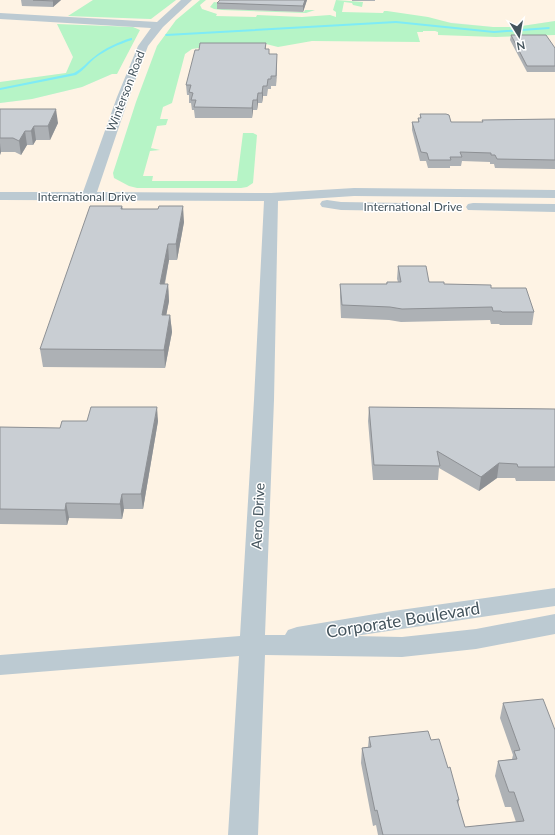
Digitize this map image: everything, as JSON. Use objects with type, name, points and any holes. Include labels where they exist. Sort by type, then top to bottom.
[{"type":"street","name":"Winterson Road","points":[[88,197],[139,57],[149,36],[187,0]]},
{"type":"street","points":[[0,16],[160,25]]},
{"type":"street","name":"International Drive","points":[[0,196],[271,198],[354,192],[555,194]]},
{"type":"street","name":"International Drive","points":[[271,198],[342,206],[555,208]]},
{"type":"street","name":"Aero Drive","points":[[243,835],[264,400],[271,198]]},
{"type":"street","name":"Corporate Boulevard","points":[[252,645],[393,620],[555,597]]},
{"type":"street","name":"Corporate Boulevard","points":[[0,665],[252,645],[402,647],[476,639],[555,624]]},
{"type":"shaded area","points":[[0,0],[93,0],[69,16],[150,19],[176,0],[555,0],[555,21],[515,27],[493,27],[439,21],[356,27],[555,33],[555,835],[0,835],[0,103],[32,99],[82,87],[112,74],[58,24],[73,57],[66,73],[0,82]]},
{"type":"green space","points":[[93,0],[176,0],[151,19],[68,16]]},
{"type":"green space","points":[[200,0],[206,0],[200,5],[202,9],[217,14],[216,16],[256,17],[257,15],[302,17],[330,15],[336,17],[336,12],[333,10],[336,0],[363,2],[362,7],[344,2],[342,12],[383,13],[384,11],[387,11],[428,17],[451,23],[493,27],[515,27],[555,21],[555,35],[496,37],[438,35],[438,32],[435,31],[423,31],[417,32],[420,42],[312,41],[278,47],[266,44],[213,44],[212,46],[192,49],[185,54],[172,103],[163,107],[160,119],[168,119],[166,125],[157,126],[151,148],[160,150],[150,151],[143,176],[153,176],[152,181],[237,181],[243,133],[253,133],[257,135],[253,183],[247,187],[241,188],[137,188],[129,186],[114,178],[113,173],[136,102],[157,46],[176,20]]},
{"type":"green space","points":[[214,2],[221,3],[224,9],[304,12],[305,10],[315,10],[306,13],[222,10],[210,7]]},
{"type":"green space","points":[[57,24],[133,27],[140,30],[117,74],[112,74],[82,87],[32,99],[0,103],[0,82],[66,73],[73,57]]},
{"type":"building","points":[[220,0],[305,0],[303,6],[217,3]]},
{"type":"building","points":[[511,35],[546,35],[555,48],[555,66],[527,66]]},
{"type":"building","points":[[200,43],[266,43],[265,49],[269,49],[269,54],[277,54],[276,76],[271,76],[271,79],[268,79],[267,86],[263,86],[262,93],[258,93],[257,100],[253,100],[252,108],[194,107],[196,100],[191,100],[193,93],[189,92],[191,85],[186,85],[195,50],[199,50]]},
{"type":"building","points":[[0,109],[56,109],[48,126],[34,126],[31,131],[25,131],[19,141],[13,138],[0,138]]},
{"type":"building","points":[[420,114],[446,114],[449,115],[451,122],[555,119],[555,160],[497,159],[495,155],[491,155],[491,153],[460,152],[462,157],[450,157],[451,160],[429,160],[427,153],[421,152],[412,122],[419,122],[418,118],[421,118]]},
{"type":"building","points":[[90,206],[122,206],[121,209],[158,209],[159,206],[183,206],[176,244],[168,244],[160,284],[168,284],[162,315],[170,315],[164,350],[40,349]]},
{"type":"building","points":[[398,266],[426,266],[429,282],[444,282],[444,284],[491,285],[491,288],[526,288],[534,312],[493,311],[492,307],[402,309],[342,305],[340,284],[387,284],[387,282],[401,282]]},
{"type":"building","points":[[91,407],[157,407],[141,494],[122,494],[120,504],[66,503],[65,510],[0,509],[0,427],[60,428],[62,421],[87,421]]},
{"type":"building","points":[[369,407],[555,409],[555,467],[518,467],[517,464],[499,463],[481,477],[437,451],[440,466],[374,465]]},
{"type":"building","points":[[543,699],[555,730],[555,835],[383,835],[377,810],[375,811],[362,748],[371,747],[369,737],[428,731],[431,740],[439,739],[448,768],[450,767],[459,800],[457,800],[465,827],[524,821],[514,792],[509,792],[498,761],[517,759],[514,751],[520,750],[503,703]]},
{"type":"waterway","points":[[166,35],[396,22],[494,32],[549,28]]},
{"type":"waterway","points":[[0,89],[75,74],[104,51],[131,39]]}]
